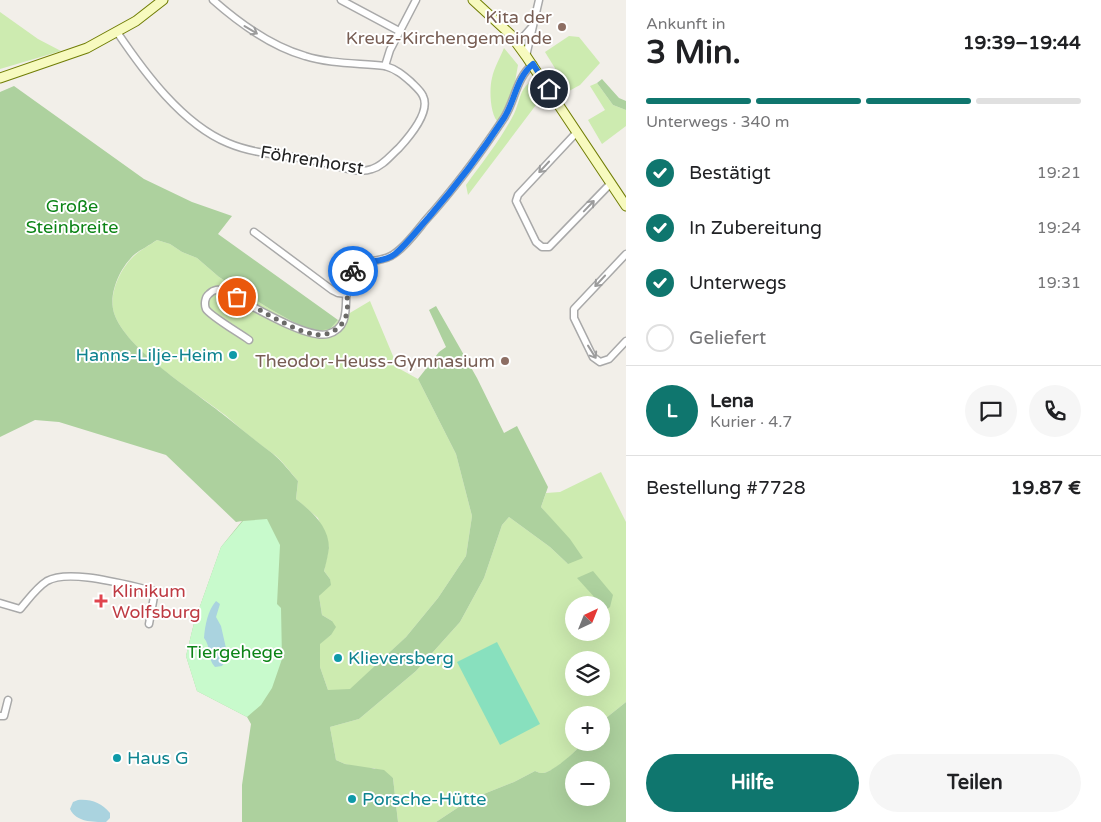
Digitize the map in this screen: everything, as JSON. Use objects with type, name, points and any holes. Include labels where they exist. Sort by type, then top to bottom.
[{"type":"street","points":[[0,78],[88,48],[136,21],[164,0]]},
{"type":"street","name":"Föhrenhorst","points":[[118,32],[137,61],[166,94],[199,126],[228,143],[260,152],[318,161],[358,170],[372,169],[391,156],[415,129],[424,110],[425,102],[419,91],[398,72],[385,66],[339,62],[293,53],[245,26],[213,0]]},
{"type":"street","points":[[341,0],[399,31]]},
{"type":"street","points":[[385,66],[390,50],[416,0]]},
{"type":"street","points":[[473,0],[490,14],[533,64],[626,206]]},
{"type":"street","points":[[526,56],[539,0]]},
{"type":"street","points":[[516,42],[532,26]]},
{"type":"street","points":[[249,340],[208,311],[205,303],[209,293],[214,290],[224,291],[304,332],[319,335],[333,332],[344,321],[347,312],[348,281],[355,269],[367,262],[393,256],[407,243],[456,186],[504,118],[511,107],[521,78],[533,64]]},
{"type":"street","points":[[577,132],[518,195],[516,201],[536,242],[542,247],[549,247],[611,183]]},
{"type":"street","points":[[254,232],[332,290],[347,294]]},
{"type":"street","points":[[626,254],[574,309],[574,318],[593,357],[600,362],[609,359],[626,341]]},
{"type":"street","points":[[0,603],[20,609],[36,590],[49,580],[62,576],[77,576],[155,591],[149,624]]},
{"type":"street","points":[[0,716],[4,716],[8,700]]},
{"type":"green space","points":[[0,12],[38,39],[61,51],[0,69]]},
{"type":"green space","points":[[569,36],[579,37],[600,63],[580,85],[569,91],[545,52]]},
{"type":"green space","points":[[504,48],[518,65],[515,82],[499,123],[492,109],[491,89],[494,70]]},
{"type":"green space","points":[[602,79],[619,98],[626,101],[626,110],[613,105],[597,83]]},
{"type":"green space","points":[[529,83],[533,84],[542,97],[468,195],[466,185],[503,132],[514,114],[524,89]]},
{"type":"green space","points":[[597,83],[613,105],[626,110],[626,126],[602,144],[588,120],[605,110],[590,86]]},
{"type":"green space","name":"Große Steinbreite","points":[[14,86],[144,179],[192,202],[232,216],[218,234],[338,320],[330,329],[316,331],[304,328],[219,277],[197,258],[182,252],[170,244],[157,240],[137,252],[130,259],[120,273],[114,289],[114,313],[121,327],[132,341],[163,369],[283,463],[298,481],[296,499],[323,526],[329,548],[324,571],[330,579],[331,585],[319,596],[322,615],[332,621],[336,627],[331,635],[320,644],[320,667],[328,690],[350,689],[406,637],[438,598],[466,556],[472,516],[456,454],[418,379],[439,352],[446,347],[429,310],[436,306],[477,378],[504,433],[517,426],[548,487],[541,507],[570,539],[583,558],[568,564],[550,547],[509,517],[502,525],[484,578],[460,622],[416,671],[359,719],[330,727],[336,760],[345,764],[384,770],[393,778],[398,822],[242,822],[242,785],[251,724],[247,717],[197,691],[186,656],[194,623],[221,547],[242,521],[236,522],[166,455],[59,422],[35,420],[0,437],[0,92]]},
{"type":"green space","points":[[157,240],[170,244],[182,252],[197,258],[219,277],[304,328],[330,329],[338,320],[370,301],[398,368],[418,379],[456,454],[472,516],[466,556],[438,598],[406,637],[350,690],[328,690],[320,667],[320,643],[331,635],[332,621],[322,615],[319,596],[330,579],[324,571],[329,547],[318,518],[296,499],[298,481],[276,456],[146,355],[121,327],[114,313],[114,289],[125,266],[142,249]]},
{"type":"green space","points":[[601,472],[626,522],[626,702],[610,715],[610,706],[565,706],[565,751],[575,751],[561,764],[546,773],[535,771],[514,782],[471,799],[436,822],[398,822],[393,778],[374,768],[361,768],[336,760],[330,727],[359,719],[416,671],[460,622],[484,578],[502,525],[509,517],[550,547],[568,564],[552,520],[541,507],[546,493],[560,492]]},
{"type":"green space","name":"Tiergehege","points":[[267,519],[280,545],[277,604],[281,608],[282,659],[272,688],[261,705],[247,717],[197,691],[186,656],[194,623],[221,547],[243,521]]},
{"type":"green space","points":[[593,571],[613,595],[610,607],[610,596],[593,596],[577,578]]},
{"type":"green space","points":[[497,642],[540,724],[500,745],[457,662]]},
{"type":"green space","points":[[626,702],[626,822],[436,822],[471,799],[514,782],[535,771],[546,773],[575,751],[610,751],[610,715]]},
{"type":"water","points":[[216,601],[220,604],[216,617],[221,626],[228,657],[222,666],[215,667],[204,638],[207,618]]},
{"type":"water","points":[[88,800],[100,804],[110,813],[110,818],[106,822],[95,822],[76,817],[70,809],[73,802]]},
{"type":"way so far","points":[[237,297],[304,332],[319,335],[327,334],[340,327],[344,321],[347,312],[347,286],[353,271]]},
{"type":"place","name":"Kita der Kreuz-Kirchengemeinde","points":[[562,27]]},
{"type":"place","name":"Hanns-Lilje-Heim","points":[[233,355]]},
{"type":"place","name":"Theodor-Heuss-Gymnasium","points":[[505,361]]},
{"type":"place","name":"Klinikum Wolfsburg","points":[[101,601]]},
{"type":"place","name":"Klieversberg","points":[[338,658]]},
{"type":"place","name":"Haus G","points":[[117,758]]},
{"type":"place","name":"Porsche-Hütte","points":[[352,799]]},
{"type":"route","points":[[353,271],[361,264],[393,256],[407,243],[456,186],[497,129],[511,107],[521,78],[533,64],[549,89]]}]
